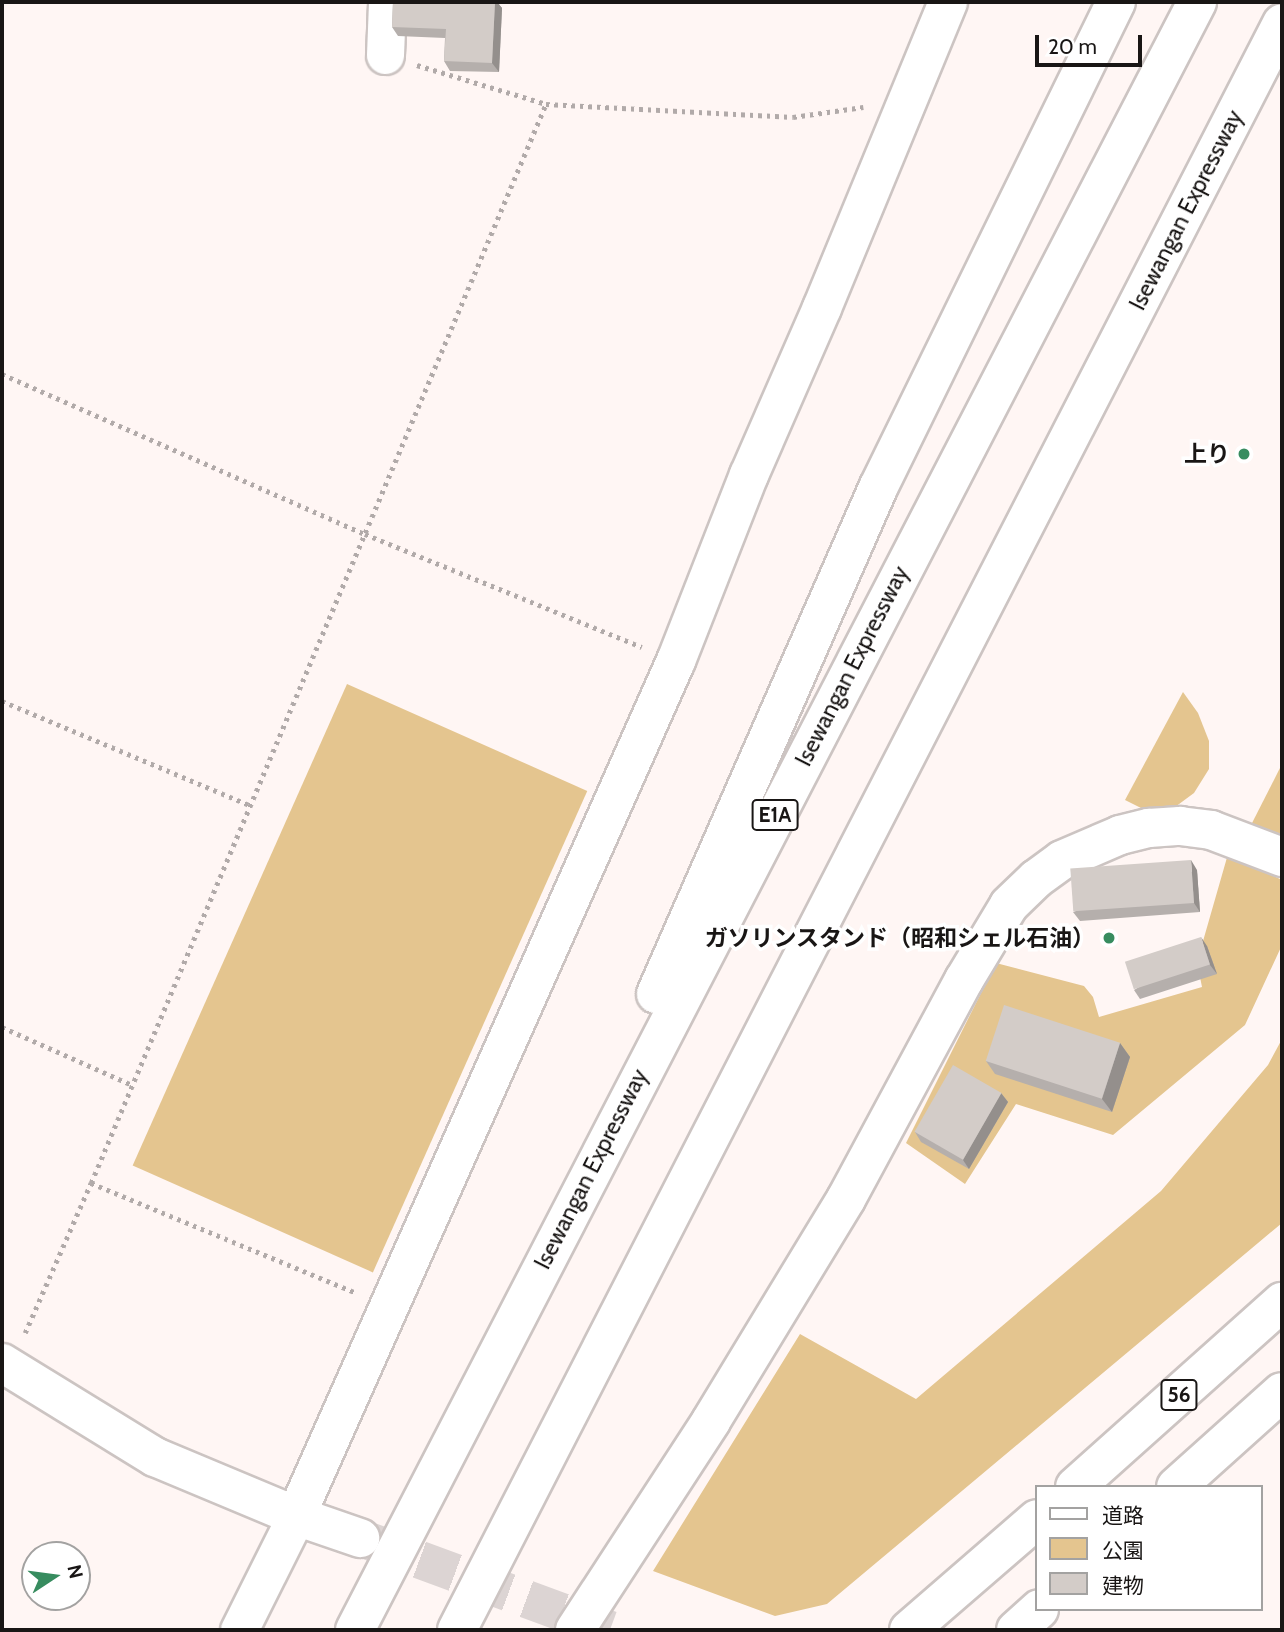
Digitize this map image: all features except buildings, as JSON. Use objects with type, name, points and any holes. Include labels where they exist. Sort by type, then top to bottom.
[{"type":"main road","points":[[296,1516],[676,661],[749,475],[822,308],[948,2]]},
{"type":"main road","points":[[508,1329],[878,488],[1116,2]]},
{"type":"main road","name":"Isewangan Expressway","points":[[355,1630],[508,1329],[1198,2]]},
{"type":"main road","name":"Isewangan Expressway","points":[[457,1630],[1282,23]]},
{"type":"main road","points":[[575,1630],[711,1421],[846,1199],[964,980],[1009,905],[1036,878],[1062,860],[1120,835],[1149,828],[1180,826],[1210,830],[1282,857]]},
{"type":"main road","name":"56","points":[[1077,1485],[1282,1302]]},
{"type":"main road","points":[[5,1366],[155,1457],[296,1516],[360,1538]]},
{"type":"main road","points":[[1179,1485],[1282,1392]]},
{"type":"main road","points":[[909,1630],[1036,1521]]},
{"type":"main road","points":[[1016,1630],[1038,1611]]},
{"type":"street","points":[[385,55],[387,2]]},
{"type":"street","points":[[239,1630],[296,1516]]},
{"type":"path","points":[[385,55],[546,104],[793,117],[906,101]]},
{"type":"path","points":[[5,1366],[92,1183],[546,104]]},
{"type":"path","points":[[2,374],[365,534],[676,661]]},
{"type":"path","points":[[2,701],[250,805]]},
{"type":"path","points":[[2,1027],[132,1085]]},
{"type":"path","points":[[92,1183],[389,1307]]},
{"type":"green space","points":[[347,684],[587,791],[373,1272],[133,1165]]},
{"type":"green space","points":[[1183,692],[1198,713],[1209,741],[1209,769],[1194,793],[1171,810],[1151,813],[1125,800]]},
{"type":"green space","points":[[1282,764],[1282,834],[1272,835],[1250,827]]},
{"type":"green space","points":[[1228,854],[1282,880],[1282,945],[1245,1025],[1113,1135],[1016,1104],[965,1184],[906,1143],[996,963],[1084,986],[1093,997],[1099,1017],[1202,987],[1197,962]]},
{"type":"green space","points":[[1282,1039],[1282,1223],[827,1604],[775,1616],[653,1571],[800,1334],[916,1399],[1161,1191],[1268,1065]]},
{"type":"tunnel","points":[[366,1540],[610,1630]]},
{"type":"place","name":"上り","points":[[1244,454]]},
{"type":"place","name":"ガソリンスタンド（昭和シェル石油）","points":[[1109,938]]}]
